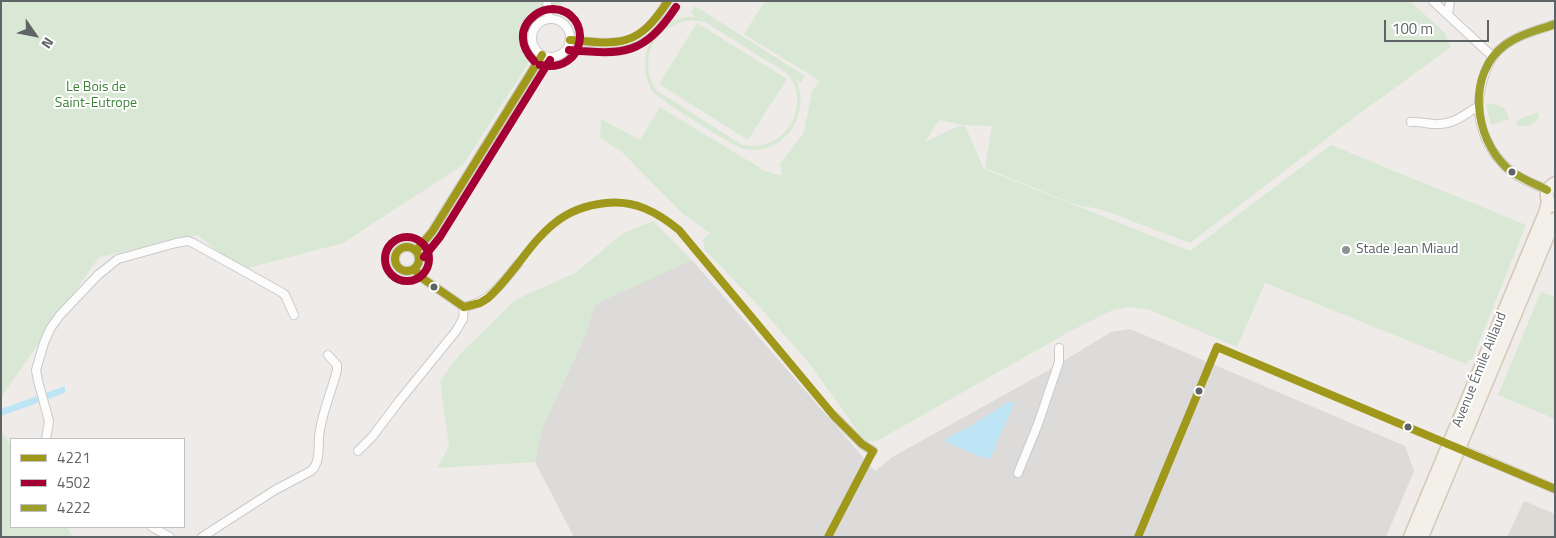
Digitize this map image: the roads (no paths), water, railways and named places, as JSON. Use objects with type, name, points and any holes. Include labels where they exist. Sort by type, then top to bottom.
[{"type":"main road","name":"Avenue Émile Aillaud","points":[[1410,537],[1538,231],[1551,195]]},
{"type":"main road","name":"Avenue Émile Aillaud","points":[[1422,537],[1555,218]]},
{"type":"street","points":[[547,1],[549,19]]},
{"type":"street","points":[[570,40],[604,44],[627,42],[649,28],[668,1]]},
{"type":"street","points":[[1433,1],[1493,58]]},
{"type":"street","points":[[1448,15],[1450,1]]},
{"type":"street","points":[[549,19],[562,23],[569,30],[570,40],[565,52],[549,57],[542,55],[534,44],[534,31],[542,21],[549,19]]},
{"type":"street","points":[[1551,195],[1517,176],[1500,161],[1489,147],[1480,120],[1479,106],[1483,80],[1498,51],[1509,42],[1555,24]]},
{"type":"street","points":[[416,250],[432,232],[542,55]]},
{"type":"street","points":[[1411,122],[1421,121],[1439,124],[1452,122],[1479,106]]},
{"type":"street","points":[[46,438],[49,421],[48,412],[36,370],[44,343],[50,329],[70,303],[98,275],[118,259],[188,241],[281,292],[285,295],[294,316]]},
{"type":"street","points":[[404,247],[416,250],[419,262],[414,269],[408,271],[400,269],[395,261],[395,256],[400,249],[404,247]]},
{"type":"street","points":[[414,269],[422,278],[464,307],[473,306],[488,298],[518,264]]},
{"type":"street","points":[[358,451],[372,437],[456,331],[463,319],[464,307]]},
{"type":"street","points":[[1018,473],[1038,424],[1058,362],[1060,348]]},
{"type":"street","points":[[202,537],[275,490],[315,467],[318,461],[320,430],[337,370],[337,365],[328,355]]},
{"type":"street","points":[[834,416],[862,444],[874,452]]},
{"type":"street","points":[[1459,448],[1555,489]]},
{"type":"street","points":[[154,528],[170,537]]},
{"type":"water","points":[[65,386],[65,393],[1,416],[1,409]]},
{"type":"water","points":[[1013,402],[1014,404],[991,457],[987,459],[946,442],[948,437],[969,427],[1007,403]]},
{"type":"place","name":"Stade Jean Miaud","points":[[1346,250]]},
{"type":"park label","name":"Le Bois de Saint-Eutrope","points":[[96,96]]}]
